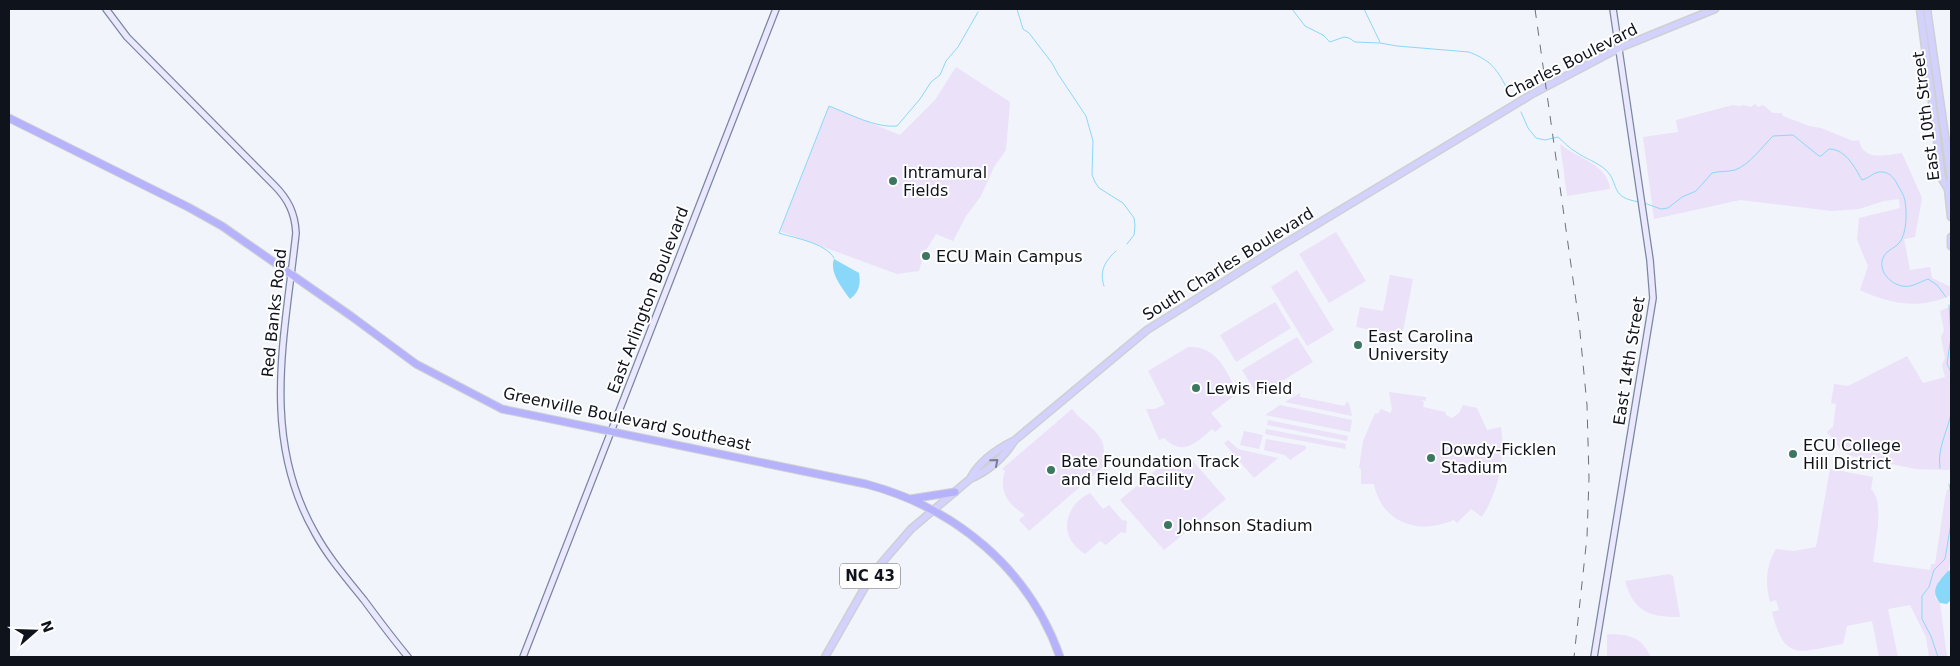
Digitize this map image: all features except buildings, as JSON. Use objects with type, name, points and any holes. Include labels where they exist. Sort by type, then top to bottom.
[{"type":"highway","name":"Greenville Boulevard Southeast","points":[[9,118],[198,212],[236,235],[416,364],[502,409],[858,482],[881,488],[934,510],[970,534],[998,559],[1016,579],[1039,612],[1060,657]]},
{"type":"highway","points":[[910,499],[955,492]]},
{"type":"main road","name":"Charles Boulevard","points":[[1471,131],[1534,93],[1619,48],[1714,9]]},
{"type":"main road","name":"East 10th Street","points":[[1920,9],[1942,179],[1948,189]]},
{"type":"main road","name":"East 10th Street","points":[[1927,9],[1951,178],[1948,189],[1951,216]]},
{"type":"main road","points":[[1930,87],[1937,109],[1941,111]]},
{"type":"main road","name":"South Charles Boulevard","points":[[825,657],[873,573],[903,537],[970,480],[981,475],[1007,452],[1015,440],[1133,341],[1155,325],[1471,131]]},
{"type":"main road","points":[[1951,236],[1951,246]]},
{"type":"street","name":"Red Banks Road","points":[[106,9],[127,37],[274,184],[287,200],[295,221],[296,233],[280,392],[282,435],[292,480],[315,533],[335,563],[408,657]]},
{"type":"street","name":"East Arlington Boulevard","points":[[523,657],[776,9]]},
{"type":"street","name":"East 14th Street","points":[[1594,657],[1653,309],[1653,285],[1613,9]]},
{"type":"shaded area","name":"Intramural Fields","points":[[956,67],[1010,102],[1006,150],[994,167],[981,196],[966,216],[953,241],[936,234],[924,253],[919,271],[897,274],[780,231],[829,106],[900,135],[935,100]]},
{"type":"shaded area","points":[[1755,104],[1758,107],[1763,105],[1773,113],[1782,113],[1783,116],[1809,126],[1821,128],[1853,141],[1859,140],[1865,152],[1876,156],[1902,153],[1922,198],[1915,237],[1904,239],[1910,270],[1930,267],[1932,278],[1951,287],[1951,295],[1928,303],[1916,304],[1894,302],[1860,290],[1868,266],[1857,240],[1859,218],[1900,208],[1899,199],[1884,201],[1859,209],[1832,211],[1740,200],[1654,219],[1643,137],[1678,132],[1676,120],[1733,105],[1751,107]]},
{"type":"shaded area","points":[[1560,144],[1598,167],[1608,180],[1610,189],[1567,196]]},
{"type":"shaded area","points":[[1336,232],[1366,281],[1329,303],[1299,254]]},
{"type":"shaded area","points":[[1297,270],[1334,330],[1307,346],[1271,287]]},
{"type":"shaded area","points":[[1390,275],[1413,279],[1402,336],[1356,327],[1360,307],[1383,311]]},
{"type":"shaded area","points":[[1275,302],[1291,328],[1236,362],[1220,335]]},
{"type":"shaded area","points":[[1951,306],[1951,470],[1916,469],[1851,456],[1840,449],[1827,432],[1833,427],[1836,404],[1831,403],[1834,384],[1848,386],[1907,356],[1923,383],[1945,377],[1942,365],[1945,358],[1941,337],[1944,330],[1940,311]]},
{"type":"shaded area","points":[[1297,337],[1313,362],[1258,396],[1242,370]]},
{"type":"shaded area","name":"Lewis Field","points":[[1188,347],[1198,347],[1213,355],[1225,368],[1238,393],[1211,413],[1222,426],[1215,432],[1212,429],[1189,446],[1177,447],[1164,438],[1159,440],[1146,409],[1155,409],[1165,404],[1148,371]]},
{"type":"shaded area","name":"Dowdy-Ficklen Stadium","points":[[1389,392],[1426,397],[1426,401],[1420,400],[1424,402],[1423,407],[1445,412],[1446,415],[1452,418],[1459,413],[1463,405],[1477,408],[1487,430],[1501,427],[1502,450],[1499,474],[1492,497],[1482,517],[1471,509],[1457,523],[1454,520],[1428,526],[1415,526],[1404,523],[1385,509],[1378,498],[1374,484],[1361,484],[1361,469],[1359,468],[1363,441],[1375,413],[1378,414],[1381,409],[1390,413],[1392,410]]},
{"type":"shaded area","points":[[1300,393],[1300,397],[1345,406],[1346,402],[1349,403],[1352,416],[1285,402]]},
{"type":"shaded area","points":[[1280,405],[1352,420],[1350,432],[1265,415]]},
{"type":"shaded area","name":"Bate Foundation Track and Field Facility","points":[[1072,409],[1100,438],[1103,445],[1102,463],[1104,466],[1029,531],[1019,520],[1025,515],[1014,507],[1006,497],[1003,485],[1005,471],[1002,469]]},
{"type":"shaded area","points":[[1268,420],[1348,436],[1347,441],[1267,425]]},
{"type":"shaded area","points":[[1266,429],[1346,444],[1345,449],[1265,434]]},
{"type":"shaded area","points":[[1244,431],[1263,435],[1259,449],[1240,445]]},
{"type":"shaded area","points":[[1266,439],[1306,446],[1306,449],[1290,460],[1285,455],[1264,450]]},
{"type":"shaded area","points":[[1228,440],[1238,449],[1278,458],[1254,478],[1224,443]]},
{"type":"shaded area","name":"Johnson Stadium","points":[[1169,459],[1192,460],[1226,499],[1164,550],[1120,500]]},
{"type":"shaded area","points":[[1830,469],[1873,477],[1871,489],[1878,503],[1878,513],[1873,562],[1930,570],[1931,564],[1935,564],[1947,490],[1951,488],[1951,560],[1948,571],[1939,581],[1935,598],[1940,603],[1947,657],[1929,657],[1926,637],[1910,605],[1888,609],[1898,657],[1879,657],[1872,621],[1847,626],[1843,644],[1805,651],[1789,647],[1783,640],[1777,629],[1772,612],[1779,610],[1776,600],[1770,602],[1768,595],[1768,568],[1776,549],[1794,551],[1816,547]]},
{"type":"shaded area","points":[[1090,493],[1103,509],[1109,505],[1122,520],[1127,521],[1126,533],[1121,532],[1106,545],[1100,541],[1085,554],[1071,540],[1067,522],[1074,506]]},
{"type":"shaded area","points":[[1669,574],[1673,576],[1680,617],[1660,616],[1644,611],[1633,600],[1625,581]]},
{"type":"shaded area","points":[[1607,634],[1628,636],[1638,640],[1643,644],[1651,657],[1607,657]]},
{"type":"water","points":[[834,259],[859,273],[859,288],[850,299],[840,285],[833,269]]},
{"type":"water","points":[[1951,570],[1951,600],[1947,604],[1940,603],[1935,594],[1936,586],[1941,578]]},
{"type":"waterway","points":[[1017,9],[1023,29],[1029,33],[1052,63],[1086,116],[1093,141],[1092,175],[1095,182],[1099,188],[1123,203],[1134,218],[1134,235],[1127,244]]},
{"type":"waterway","points":[[1292,9],[1305,26],[1323,35],[1330,42],[1344,37],[1355,42],[1469,52],[1485,60],[1495,69],[1511,96]]},
{"type":"waterway","points":[[1364,9],[1380,42]]},
{"type":"waterway","points":[[834,258],[824,248],[779,233],[829,106],[871,123],[897,126],[920,99],[931,82],[940,75],[946,61],[958,47],[978,12]]},
{"type":"waterway","points":[[1521,112],[1528,128],[1536,138],[1545,140],[1558,137],[1573,150],[1606,170],[1619,194],[1630,200],[1640,202]]},
{"type":"waterway","points":[[1644,203],[1661,209],[1668,208],[1682,197],[1696,191],[1712,173],[1740,168],[1756,155],[1773,136],[1793,135],[1819,156],[1829,149],[1840,152],[1849,160],[1862,180],[1879,172],[1885,172],[1896,181],[1904,199],[1906,223],[1902,239],[1884,255],[1882,264],[1885,274],[1893,282],[1904,286],[1928,279],[1937,285],[1946,297]]},
{"type":"waterway","points":[[1104,286],[1102,276],[1104,267],[1116,251]]},
{"type":"waterway","points":[[1949,305],[1951,333]]},
{"type":"waterway","points":[[1951,337],[1947,364],[1951,372]]},
{"type":"waterway","points":[[1940,468],[1941,447],[1951,414]]},
{"type":"waterway","points":[[1949,484],[1951,495]]},
{"type":"waterway","points":[[1938,657],[1931,636],[1922,619],[1922,596],[1929,587],[1934,570],[1945,559],[1951,523]]},
{"type":"railway","points":[[1535,9],[1579,322],[1587,405],[1589,478],[1587,537],[1574,657]]},
{"type":"place","name":"Intramural Fields","points":[[893,181]]},
{"type":"place","name":"ECU Main Campus","points":[[926,256]]},
{"type":"place","name":"East Carolina University","points":[[1358,345]]},
{"type":"place","name":"Lewis Field","points":[[1196,388]]},
{"type":"place","name":"ECU College Hill District","points":[[1793,454]]},
{"type":"place","name":"Dowdy-Ficklen Stadium","points":[[1431,458]]},
{"type":"place","name":"Bate Foundation Track and Field Facility","points":[[1051,470]]},
{"type":"place","name":"Johnson Stadium","points":[[1168,525]]}]
